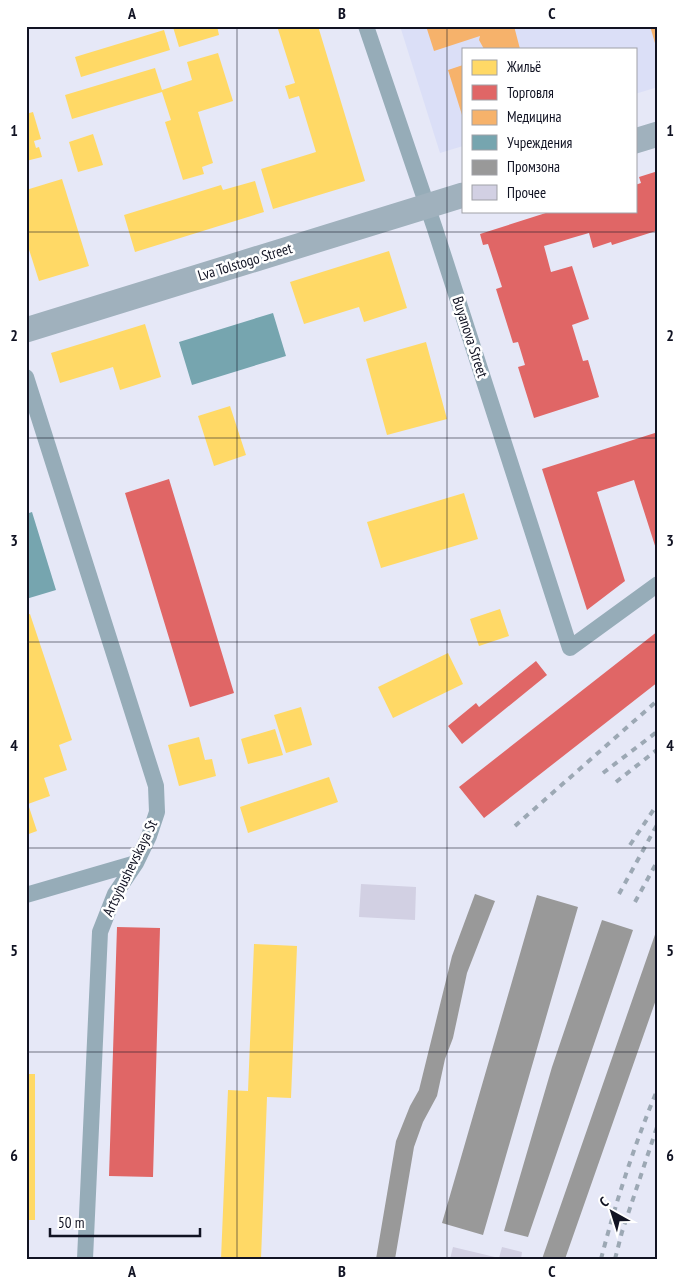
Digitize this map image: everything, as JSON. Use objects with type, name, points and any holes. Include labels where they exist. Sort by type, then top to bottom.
[{"type":"main road","points":[[636,141],[658,134]]},
{"type":"main road","name":"Lva Tolstogo Street","points":[[26,330],[462,195]]},
{"type":"street","name":"Buyanova Street","points":[[366,26],[427,206],[570,648],[658,584]]},
{"type":"street","name":"Artsybushevskaya St","points":[[26,377],[156,786],[157,812],[149,836],[136,862],[114,894],[100,932],[85,1259]]},
{"type":"street","points":[[26,895],[136,862]]},
{"type":"shaded area","points":[[400,26],[658,26],[658,87],[636,94],[636,48],[462,48],[462,146],[440,153]]},
{"type":"building: Жильё","points":[[217,26],[219,35],[179,47],[173,27]]},
{"type":"building: Жильё","points":[[277,26],[318,26],[365,181],[273,209],[261,169],[316,152],[299,96],[289,99],[285,86],[295,83]]},
{"type":"building: Жильё","points":[[164,30],[170,50],[81,77],[75,57]]},
{"type":"building: Жильё","points":[[218,53],[233,101],[198,112],[213,163],[202,167],[204,174],[183,180],[165,122],[171,120],[162,92],[72,119],[65,95],[155,68],[162,90],[192,80],[187,62]]},
{"type":"building: Жильё","points":[[33,112],[41,139],[34,141],[36,148],[39,147],[42,157],[26,161],[26,114]]},
{"type":"building: Жильё","points":[[93,134],[103,165],[78,172],[69,142]]},
{"type":"building: Жильё","points":[[62,179],[89,266],[39,281],[26,240],[26,190]]},
{"type":"building: Жильё","points":[[255,181],[264,212],[135,252],[124,215],[221,185],[223,190]]},
{"type":"building: Жильё","points":[[389,251],[407,308],[364,322],[359,307],[304,324],[290,282]]},
{"type":"building: Жильё","points":[[145,324],[161,377],[120,390],[113,367],[60,383],[51,353]]},
{"type":"building: Жильё","points":[[426,342],[447,419],[387,435],[366,359]]},
{"type":"building: Жильё","points":[[230,406],[246,455],[214,466],[198,416]]},
{"type":"building: Жильё","points":[[464,493],[478,539],[381,568],[367,522]]},
{"type":"building: Жильё","points":[[500,609],[509,636],[479,646],[470,619]]},
{"type":"building: Жильё","points":[[30,614],[72,740],[59,745],[67,770],[44,778],[50,796],[28,804],[37,831],[26,835],[26,615]]},
{"type":"building: Жильё","points":[[448,653],[463,684],[393,718],[378,687]]},
{"type":"building: Жильё","points":[[301,707],[312,745],[286,753],[274,715]]},
{"type":"building: Жильё","points":[[275,729],[283,755],[248,764],[241,739]]},
{"type":"building: Жильё","points":[[199,737],[205,760],[212,759],[216,776],[179,786],[168,745]]},
{"type":"building: Жильё","points":[[329,777],[338,802],[248,833],[240,807]]},
{"type":"building: Жильё","points":[[254,944],[297,946],[291,1098],[267,1097],[261,1259],[221,1259],[228,1090],[248,1091]]},
{"type":"building: Жильё","points":[[26,1074],[35,1074],[35,1220],[26,1220]]},
{"type":"building: Торговля","points":[[658,171],[658,235],[656,231],[612,245],[611,242],[593,248],[589,233],[544,246],[551,272],[572,266],[589,319],[572,325],[583,361],[588,360],[599,397],[534,418],[518,367],[525,365],[518,342],[513,343],[496,289],[502,287],[488,244],[483,245],[480,234],[549,212],[636,212],[636,185],[641,183],[639,177]]},
{"type":"building: Торговля","points":[[658,432],[658,555],[634,480],[597,492],[625,581],[587,610],[542,469]]},
{"type":"building: Торговля","points":[[169,479],[234,693],[190,707],[125,493]]},
{"type":"building: Торговля","points":[[658,631],[658,682],[484,818],[459,787]]},
{"type":"building: Торговля","points":[[536,661],[547,675],[462,744],[448,726],[476,703],[479,707]]},
{"type":"building: Торговля","points":[[117,927],[160,928],[153,1177],[109,1176]]},
{"type":"building: Медицина","points":[[426,26],[514,26],[520,48],[483,48],[479,40],[480,36],[434,51]]},
{"type":"building: Медицина","points":[[650,26],[658,26],[658,50],[657,50]]},
{"type":"building: Медицина","points":[[462,65],[462,115],[448,70]]},
{"type":"building: Учреждения","points":[[273,313],[286,356],[192,385],[179,342]]},
{"type":"building: Учреждения","points":[[32,512],[56,590],[26,599],[26,514]]},
{"type":"building: Промзона","points":[[475,894],[495,901],[467,973],[453,1038],[445,1059],[437,1096],[423,1122],[414,1147],[395,1259],[376,1259],[396,1141],[410,1106],[419,1090],[452,956]]},
{"type":"building: Промзона","points":[[537,895],[578,907],[483,1235],[442,1223]]},
{"type":"building: Промзона","points":[[602,920],[633,930],[528,1237],[504,1231],[552,1067]]},
{"type":"building: Промзона","points":[[658,926],[658,994],[565,1259],[542,1259]]},
{"type":"building: Прочее","points":[[361,884],[416,887],[415,920],[359,917]]},
{"type":"building: Прочее","points":[[453,1247],[499,1258],[502,1247],[522,1252],[521,1259],[450,1259]]},
{"type":"railway","points":[[515,826],[658,700]]},
{"type":"railway","points":[[603,773],[658,731]]},
{"type":"railway","points":[[616,782],[658,749]]},
{"type":"railway","points":[[630,845],[658,803]]},
{"type":"railway","points":[[619,894],[658,823]]},
{"type":"railway","points":[[635,902],[658,860]]},
{"type":"railway","points":[[601,1259],[626,1172],[658,1088]]},
{"type":"railway","points":[[615,1259],[622,1232],[658,1124]]}]
